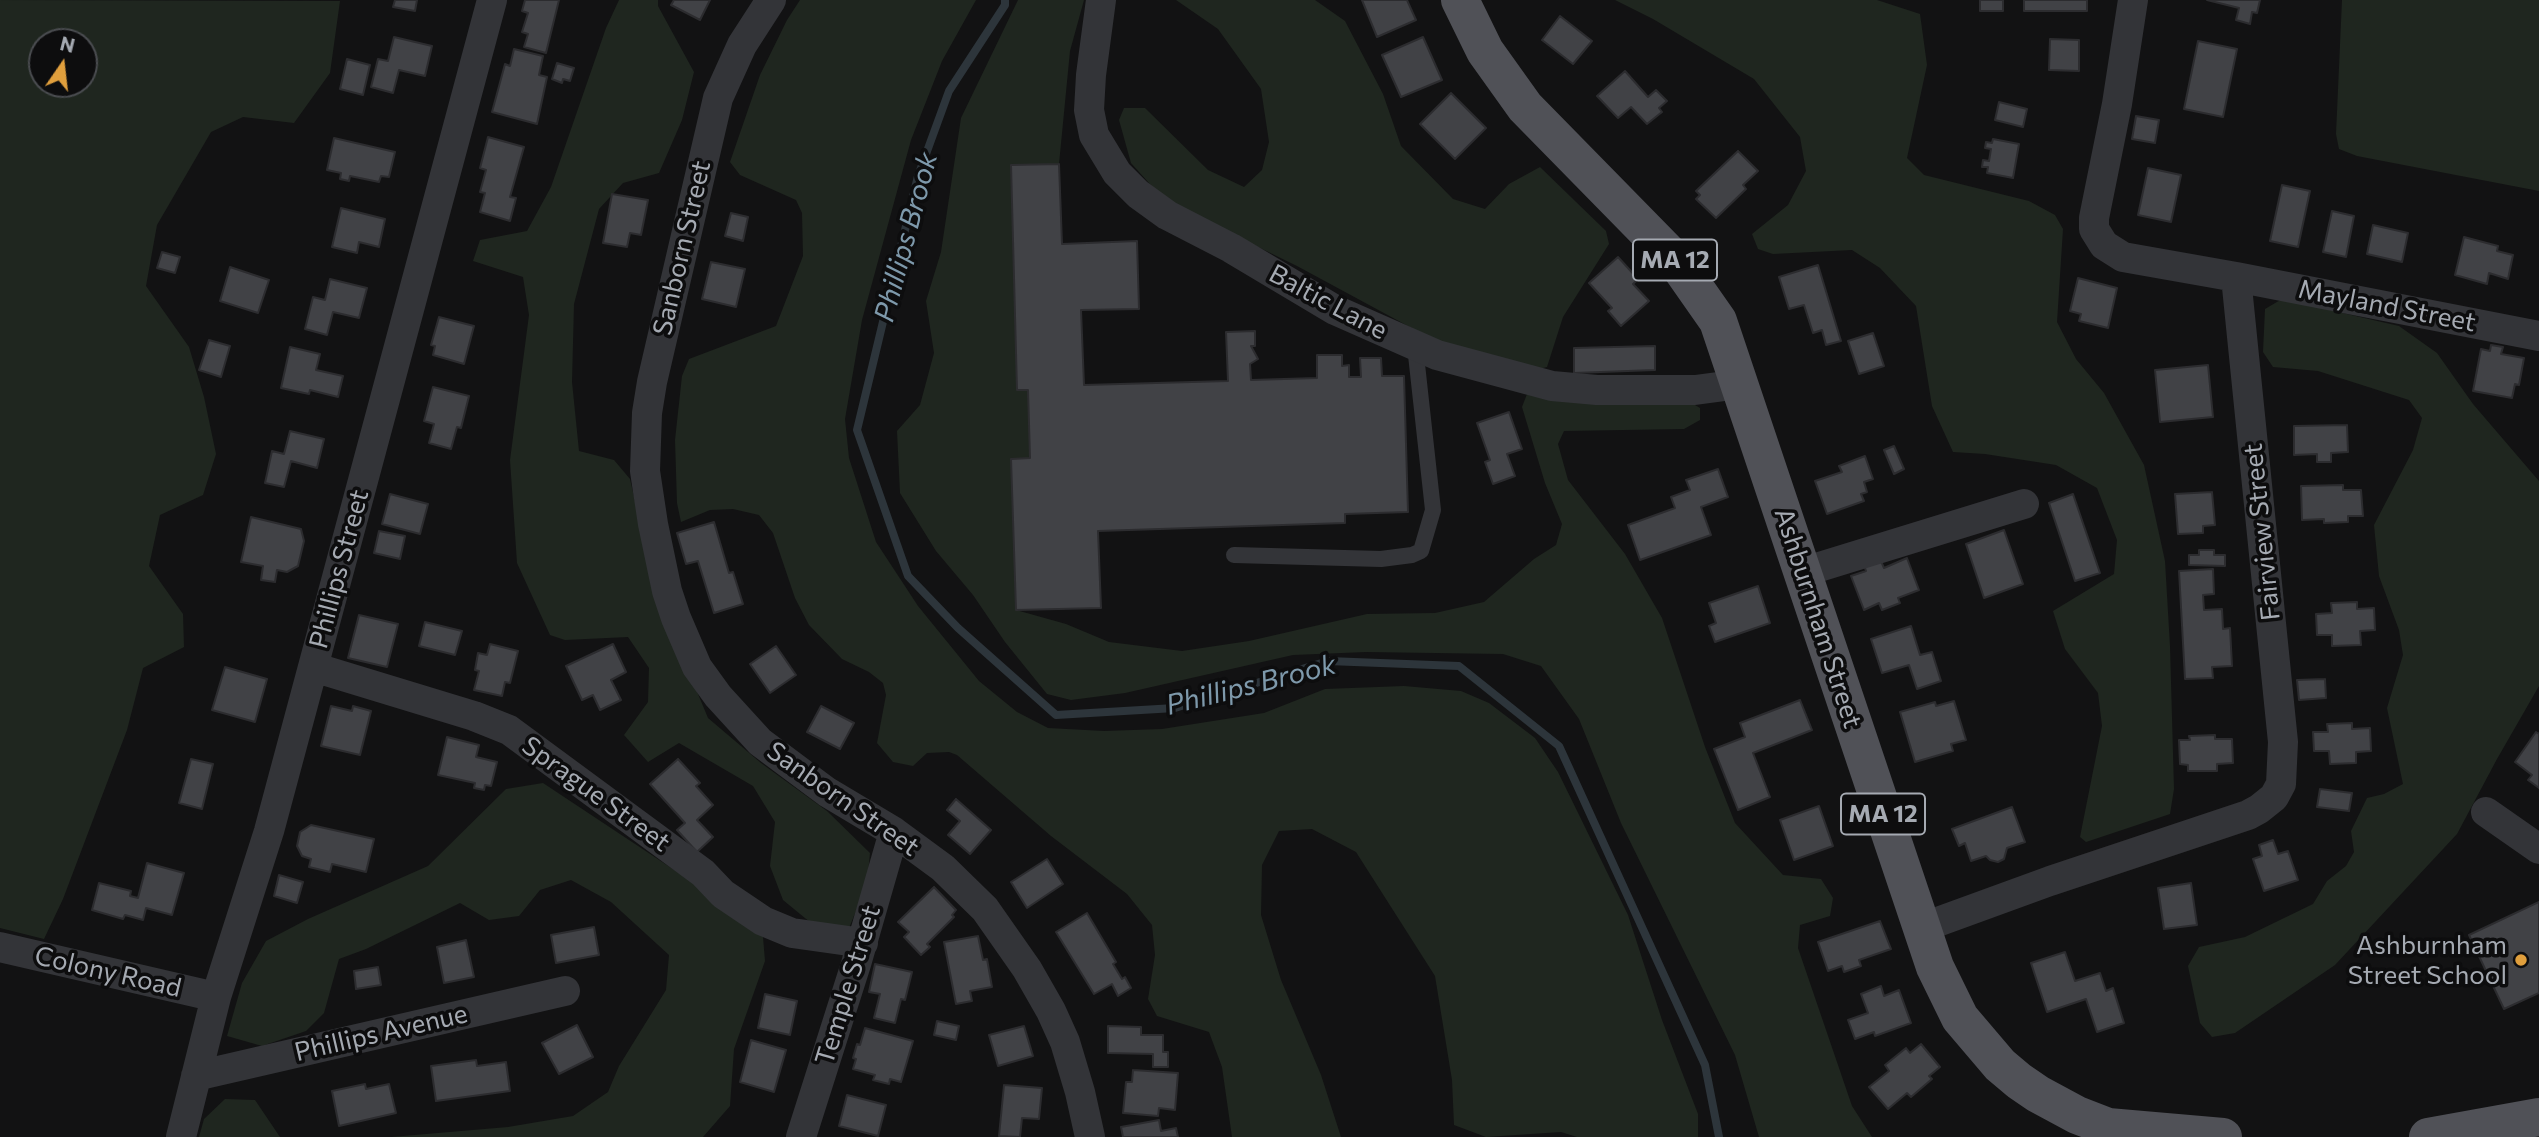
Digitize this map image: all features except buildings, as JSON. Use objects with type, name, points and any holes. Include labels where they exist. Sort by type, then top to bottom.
[{"type":"main road","name":"Ashburnham Street","points":[[1460,0],[1485,51],[1525,107],[1675,261],[1693,282],[1718,321],[1934,967],[1960,1018],[2000,1065],[2038,1094],[2077,1115],[2108,1127],[2223,1137]]},
{"type":"main road","points":[[2428,1137],[2539,1117]]},
{"type":"street","name":"Phillips Street","points":[[181,1137],[216,997],[269,831],[492,0]]},
{"type":"street","name":"Sanborn Street","points":[[771,0],[743,45],[718,98],[652,382],[647,413],[645,471],[667,591],[691,656],[704,677],[761,742],[827,792],[894,832],[943,868],[985,909],[1027,969],[1051,1011],[1065,1042],[1090,1137]]},
{"type":"street","name":"Baltic Lane","points":[[1101,0],[1089,110],[1094,135],[1117,173],[1138,194],[1167,215],[1231,248],[1317,300],[1415,346],[1496,373],[1552,386],[1598,390],[1695,390],[1740,384]]},
{"type":"street","points":[[2133,0],[2117,104],[2094,218],[2096,234],[2108,249],[2123,257],[2236,277]]},
{"type":"street","name":"Mayland Street","points":[[2236,277],[2539,336]]},
{"type":"street","name":"Fairview Street","points":[[1921,928],[2248,815],[2265,806],[2278,792],[2283,766],[2283,742],[2236,277]]},
{"type":"street","points":[[1802,572],[2024,504]]},
{"type":"street","name":"Sprague Street","points":[[313,667],[474,716],[509,730],[703,873],[723,894],[763,922],[792,933],[863,943]]},
{"type":"street","points":[[2486,812],[2539,849]]},
{"type":"street","name":"Temple Street","points":[[801,1137],[863,943],[894,832]]},
{"type":"street","name":"Colony Road","points":[[0,947],[216,997]]},
{"type":"street","name":"Phillips Avenue","points":[[196,1076],[565,991]]},
{"type":"lane","points":[[1234,555],[1381,559],[1412,555],[1421,551],[1433,510],[1415,346]]},
{"type":"shaded area","points":[[0,0],[340,1],[330,73],[294,123],[243,117],[211,132],[157,225],[146,286],[189,347],[204,397],[216,454],[203,495],[160,515],[149,566],[183,614],[184,647],[143,668],[127,730],[63,899],[44,939],[0,928]]},
{"type":"shaded area","points":[[619,0],[658,0],[658,6],[694,72],[682,120],[659,173],[623,183],[599,209],[574,304],[572,382],[579,451],[614,460],[630,479],[656,593],[708,718],[761,763],[827,811],[870,853],[867,884],[849,928],[811,923],[783,900],[770,866],[775,822],[753,786],[679,743],[648,762],[624,735],[648,702],[649,668],[628,637],[565,640],[550,635],[517,563],[510,460],[529,315],[523,277],[473,261],[480,240],[527,231],[551,187],[606,28]]},
{"type":"shaded area","points":[[800,0],[976,0],[942,61],[911,140],[862,320],[845,419],[849,458],[876,542],[918,606],[979,681],[1017,712],[1048,728],[1104,731],[1162,729],[1264,713],[1325,689],[1404,686],[1461,691],[1489,703],[1535,738],[1558,772],[1628,915],[1662,1020],[1698,1114],[1698,1137],[1577,1137],[1561,1132],[1486,1137],[1454,1125],[1452,1080],[1435,976],[1356,852],[1312,829],[1279,831],[1262,865],[1261,915],[1281,980],[1321,1075],[1341,1137],[1232,1137],[1222,1067],[1209,1032],[1157,1016],[1148,999],[1155,955],[1152,925],[1127,894],[1051,836],[957,755],[949,752],[927,753],[913,766],[893,762],[877,743],[886,695],[883,683],[869,672],[842,659],[809,625],[795,598],[773,533],[759,515],[733,509],[710,510],[681,522],[677,503],[675,440],[682,376],[689,359],[776,326],[803,256],[802,213],[796,200],[740,175],[730,162],[760,75]]},
{"type":"shaded area","points":[[1018,0],[1084,0],[1070,51],[1059,164],[1011,166],[1017,389],[1028,390],[1030,458],[1011,459],[1016,610],[1066,624],[1109,642],[1182,651],[1249,641],[1367,614],[1435,613],[1484,602],[1534,559],[1556,545],[1562,524],[1545,483],[1522,407],[1527,394],[1690,402],[1700,408],[1700,420],[1684,429],[1564,431],[1558,444],[1568,480],[1625,554],[1662,618],[1705,747],[1735,823],[1783,875],[1821,879],[1833,898],[1830,916],[1800,925],[1798,948],[1852,1106],[1872,1137],[1759,1137],[1735,1055],[1621,823],[1579,719],[1541,666],[1503,654],[1366,652],[1293,655],[1125,693],[1071,700],[1047,694],[1005,642],[973,595],[936,551],[900,493],[897,431],[920,405],[934,353],[926,301],[941,252],[961,118]]},
{"type":"shaded area","points":[[1176,0],[1315,0],[1345,21],[1383,94],[1401,146],[1453,199],[1485,209],[1509,184],[1540,167],[1606,231],[1609,244],[1563,317],[1547,367],[1524,373],[1432,339],[1297,266],[1166,202],[1131,163],[1119,120],[1124,108],[1145,108],[1208,170],[1244,187],[1262,170],[1269,142],[1261,89],[1218,29]]},
{"type":"shaded area","points":[[1615,0],[1877,0],[1920,14],[1927,65],[1907,158],[1924,175],[2029,201],[2055,215],[2063,229],[2057,322],[2076,359],[2104,393],[2144,465],[2165,561],[2174,789],[2170,814],[2086,842],[2080,837],[2102,726],[2098,693],[2065,649],[2053,611],[2114,574],[2117,540],[2097,488],[2056,465],[1953,452],[1932,406],[1916,306],[1880,268],[1852,250],[1773,254],[1758,249],[1752,234],[1788,205],[1806,171],[1800,137],[1754,79],[1653,19]]},
{"type":"shaded area","points":[[2342,0],[2539,0],[2539,191],[2357,156],[2339,149],[2336,134]]},
{"type":"shaded area","points":[[2282,299],[2399,326],[2437,353],[2473,404],[2539,481],[2539,686],[2457,834],[2335,965],[2235,1033],[2212,1037],[2200,1023],[2188,966],[2199,947],[2245,937],[2313,904],[2327,881],[2346,866],[2354,852],[2351,831],[2367,798],[2384,794],[2403,784],[2387,708],[2403,655],[2399,630],[2379,576],[2374,525],[2413,450],[2422,418],[2409,400],[2318,371],[2273,367],[2263,352],[2265,309]]},
{"type":"shaded area","points":[[543,783],[712,895],[763,937],[765,961],[734,1049],[730,1106],[703,1137],[391,1137],[508,1127],[573,1116],[608,1092],[619,1066],[666,990],[669,955],[611,902],[571,880],[540,890],[519,916],[489,920],[460,903],[366,949],[339,959],[324,1013],[306,1031],[262,1046],[227,1036],[242,983],[266,941],[308,919],[428,866],[506,789]]},
{"type":"shaded area","points":[[225,1099],[255,1100],[280,1137],[199,1137],[204,1119]]},
{"type":"waterway","name":"Phillips Brook","points":[[1005,0],[1005,5],[949,91],[918,176],[857,430],[908,576],[958,628],[1056,715],[1175,708],[1328,661],[1459,666],[1559,746],[1705,1065],[1719,1137]]},
{"type":"place","name":"Ashburnham Street School","points":[[2521,960]]}]
